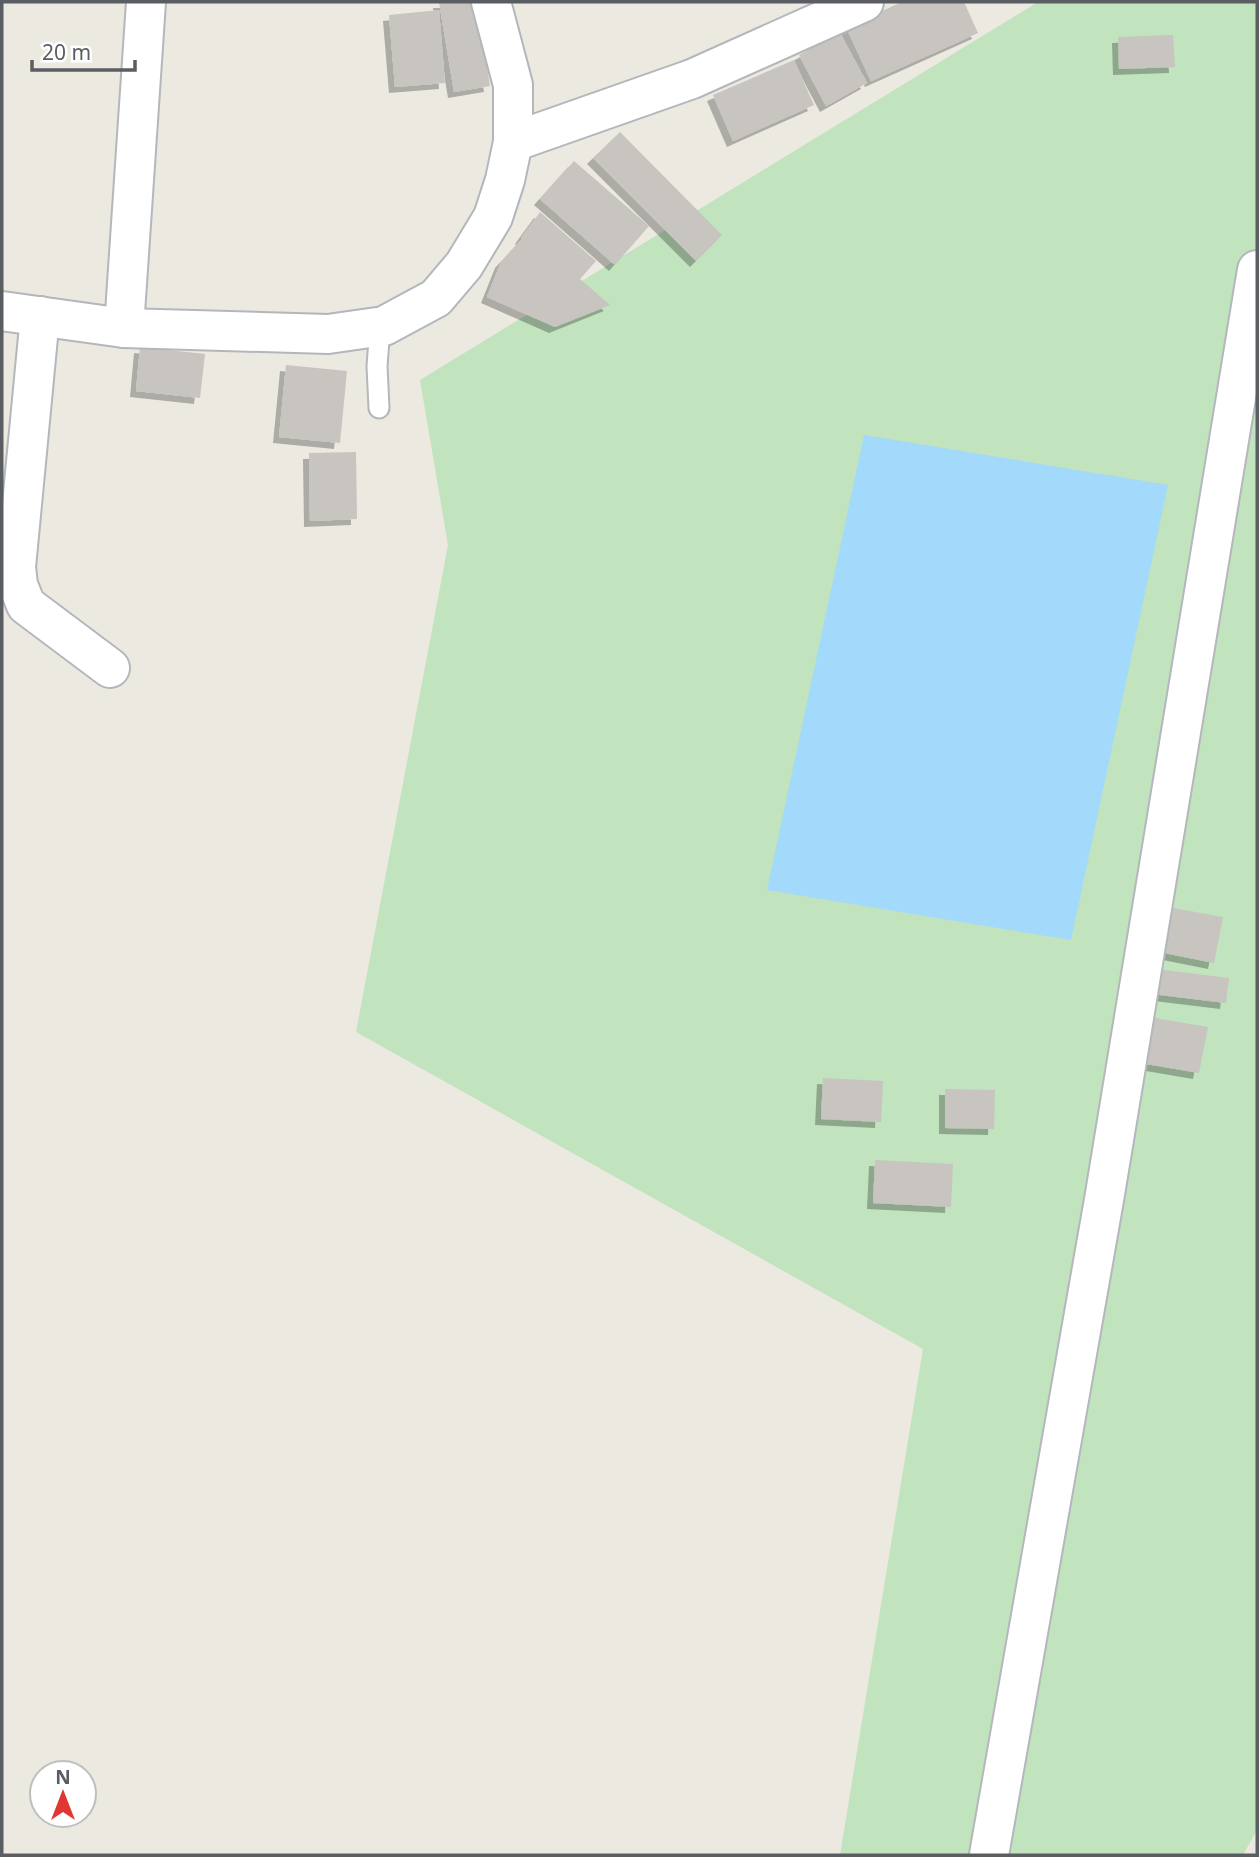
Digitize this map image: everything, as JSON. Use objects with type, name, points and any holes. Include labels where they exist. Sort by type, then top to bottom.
[{"type":"street","points":[[124,328],[146,2]]},
{"type":"street","points":[[2,311],[124,328],[328,334],[384,326],[436,298],[464,265],[493,217],[513,142],[513,85],[491,2]]},
{"type":"street","points":[[513,142],[692,79],[864,2]]},
{"type":"street","points":[[989,1855],[1105,1194],[1257,270]]},
{"type":"street","points":[[40,316],[16,566],[18,586],[26,605],[110,668]]},
{"type":"lane","points":[[379,408],[377,366],[380,327]]},
{"type":"green space","points":[[1038,2],[1257,2],[1257,1830],[1243,1855],[840,1855],[923,1349],[356,1032],[448,545],[420,380]]},
{"type":"water","points":[[864,435],[1168,485],[1071,940],[767,890]]},
{"type":"building","points":[[439,2],[477,2],[490,86],[454,92]]},
{"type":"building","points":[[902,2],[964,2],[978,33],[871,81],[846,27]]},
{"type":"building","points":[[439,10],[445,83],[395,87],[389,15]]},
{"type":"building","points":[[840,33],[867,83],[826,106],[799,55]]},
{"type":"building","points":[[1173,35],[1175,67],[1119,69],[1118,37]]},
{"type":"building","points":[[794,60],[814,105],[733,141],[713,95]]},
{"type":"building","points":[[620,132],[722,235],[696,261],[593,158]]},
{"type":"building","points":[[574,161],[649,226],[615,265],[540,199]]},
{"type":"building","points":[[540,212],[596,261],[580,279],[610,305],[555,327],[487,297],[501,262],[522,239]]},
{"type":"building","points":[[140,347],[205,354],[200,398],[136,391]]},
{"type":"building","points":[[286,365],[347,371],[340,443],[279,437]]},
{"type":"building","points":[[356,452],[357,519],[310,521],[309,453]]},
{"type":"building","points":[[1168,907],[1223,917],[1214,963],[1159,952]]},
{"type":"building","points":[[1156,969],[1229,978],[1226,1003],[1152,994]]},
{"type":"building","points":[[1155,1018],[1208,1027],[1199,1073],[1146,1064]]},
{"type":"building","points":[[823,1078],[883,1081],[881,1122],[821,1119]]},
{"type":"building","points":[[945,1089],[995,1090],[994,1129],[945,1128]]},
{"type":"building","points":[[875,1160],[953,1164],[951,1207],[873,1203]]}]
